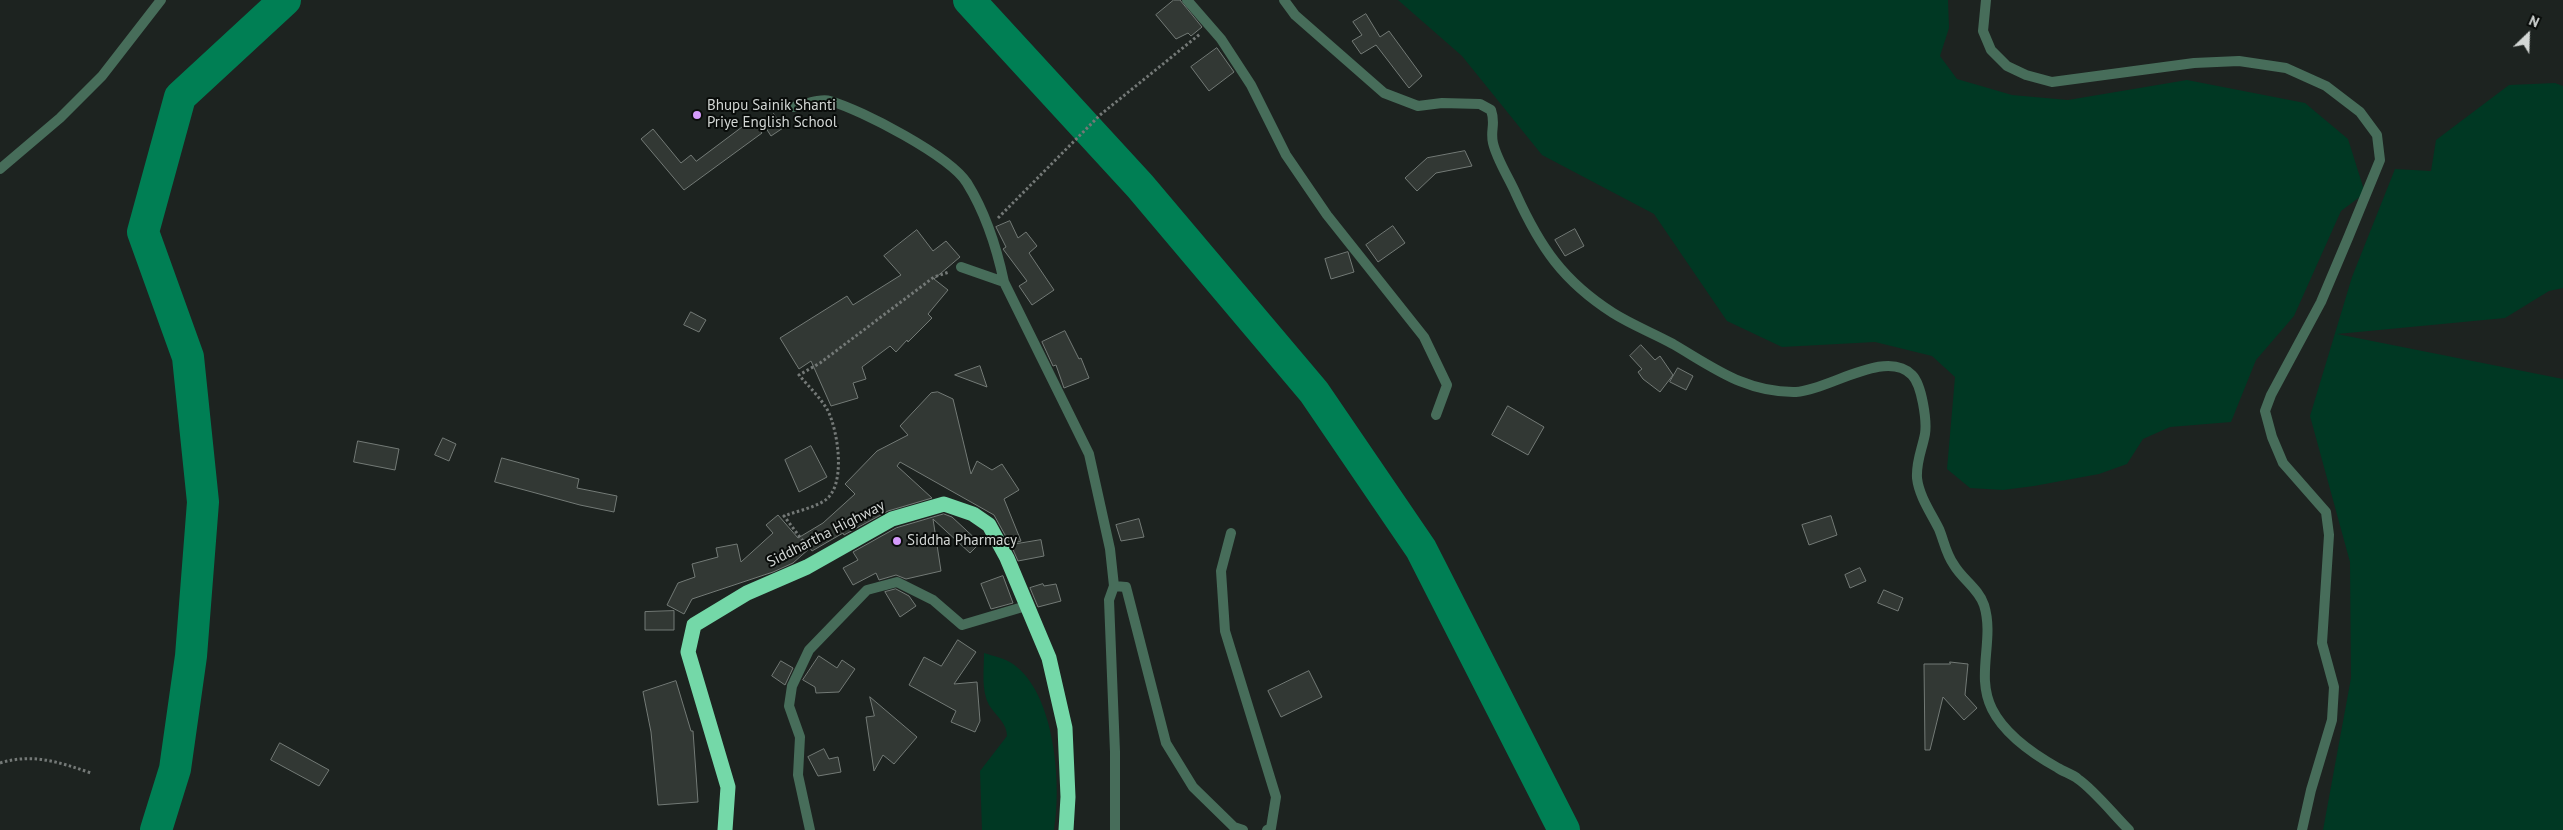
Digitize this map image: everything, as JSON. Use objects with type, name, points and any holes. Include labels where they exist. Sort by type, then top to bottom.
[{"type":"highway","name":"Siddhartha Highway","points":[[725,830],[728,787],[688,652],[694,625],[747,593],[818,561],[892,518],[944,504],[973,514],[989,525],[1007,558],[1049,658],[1065,728],[1068,796],[1066,830]]},
{"type":"street","points":[[0,169],[60,118],[102,76],[162,0]]},
{"type":"street","points":[[1187,0],[1221,39],[1252,85],[1286,155],[1327,215],[1424,337],[1447,385],[1436,414]]},
{"type":"street","points":[[1284,0],[1295,15],[1384,93],[1418,106],[1442,103],[1480,104],[1491,110],[1495,120],[1493,142],[1525,214],[1553,261],[1573,284],[1614,313],[1672,344],[1728,378],[1767,390],[1799,392],[1867,370],[1889,366],[1901,366],[1915,378],[1922,396],[1925,432],[1916,464],[1918,486],[1939,531],[1947,554],[1955,568],[1983,600],[1989,620],[1989,633],[1983,667],[1991,708],[2007,733],[2058,768],[2078,779],[2129,830]]},
{"type":"street","points":[[1986,0],[1983,31],[1991,50],[2007,66],[2026,75],[2052,82],[2194,63],[2239,61],[2286,68],[2326,86],[2360,112],[2377,135],[2380,160],[2322,302],[2271,395],[2265,411],[2272,437],[2283,463],[2326,512],[2330,535],[2322,643],[2334,687],[2332,720],[2311,790],[2302,830]]},
{"type":"street","points":[[793,107],[828,100],[900,134],[959,174],[967,183],[1000,260],[1004,282],[1090,454],[1108,539],[1114,586],[1109,600],[1115,752],[1115,830]]},
{"type":"street","points":[[961,267],[1004,282]]},
{"type":"street","points":[[1231,533],[1220,571],[1225,631],[1276,797],[1271,828],[1267,830]]},
{"type":"street","points":[[810,830],[798,776],[800,737],[789,706],[792,686],[809,650],[836,621],[867,590],[897,582],[933,600],[962,626],[1026,606]]},
{"type":"street","points":[[1114,586],[1126,587],[1131,602],[1144,662],[1166,744],[1193,787],[1234,827],[1243,830]]},
{"type":"path","points":[[998,218],[1100,116],[1200,34]]},
{"type":"path","points":[[818,561],[784,516],[825,501],[836,483],[839,463],[835,434],[828,411],[799,375],[820,363],[934,277],[961,267]]},
{"type":"path","points":[[0,763],[18,758],[56,761],[91,772]]},
{"type":"green space","points":[[1398,0],[1948,0],[1949,28],[1940,56],[1957,79],[2012,95],[2068,100],[2187,80],[2305,103],[2348,139],[2365,193],[2341,211],[2294,316],[2256,360],[2231,422],[2170,427],[2143,439],[2127,464],[2099,474],[2003,490],[1970,488],[1947,469],[1955,377],[1932,356],[1875,342],[1782,347],[1727,321],[1654,214],[1542,155],[1462,56]]},
{"type":"green space","points":[[2555,83],[2563,86],[2563,288],[2549,291],[2505,318],[2337,334],[2563,379],[2563,830],[2323,830],[2351,678],[2350,562],[2310,416],[2352,277],[2395,169],[2431,171],[2436,140],[2509,85]]},
{"type":"green space","points":[[984,653],[1010,662],[1027,678],[1038,696],[1047,717],[1056,765],[1057,789],[1054,830],[982,830],[980,771],[1007,736],[1003,723],[986,699]]},
{"type":"building","points":[[1174,0],[1180,0],[1202,27],[1191,36],[1188,33],[1176,39],[1156,15]]},
{"type":"building","points":[[1366,14],[1380,37],[1389,31],[1422,76],[1409,88],[1376,45],[1361,54],[1352,41],[1362,35],[1353,22]]},
{"type":"building","points":[[1217,48],[1234,72],[1209,91],[1191,67]]},
{"type":"building","points":[[774,114],[783,128],[771,136],[762,122]]},
{"type":"building","points":[[752,120],[762,133],[684,190],[641,139],[653,129],[681,163],[691,155],[696,161]]},
{"type":"building","points":[[1465,151],[1472,166],[1436,173],[1417,191],[1405,178],[1427,158]]},
{"type":"building","points":[[1010,221],[1018,238],[1026,232],[1037,246],[1029,253],[1054,290],[1032,305],[1019,286],[1027,281],[1003,249],[1006,247],[996,227]]},
{"type":"building","points":[[1393,226],[1405,243],[1378,262],[1366,245]]},
{"type":"building","points":[[1575,229],[1584,246],[1565,256],[1555,240]]},
{"type":"building","points":[[917,230],[933,251],[946,241],[960,257],[934,279],[948,290],[928,314],[932,318],[908,342],[907,340],[896,352],[890,346],[862,367],[866,379],[853,383],[858,398],[831,406],[811,361],[799,369],[780,338],[847,296],[853,305],[901,275],[884,256]]},
{"type":"building","points":[[1348,252],[1354,272],[1331,279],[1325,259]]},
{"type":"building","points":[[691,312],[706,320],[699,332],[684,325]]},
{"type":"building","points":[[1065,331],[1079,359],[1081,358],[1089,378],[1064,388],[1056,365],[1053,366],[1042,342]]},
{"type":"building","points":[[1641,345],[1655,360],[1660,356],[1673,375],[1660,392],[1643,379],[1638,372],[1642,369],[1630,356]]},
{"type":"building","points":[[980,366],[987,387],[955,375]]},
{"type":"building","points":[[1678,368],[1693,376],[1686,390],[1670,382]]},
{"type":"building","points":[[938,392],[953,399],[971,474],[977,461],[992,470],[1002,464],[1019,490],[1004,499],[1021,541],[1010,544],[994,515],[900,462],[897,466],[932,498],[888,511],[812,551],[810,548],[793,563],[773,572],[692,599],[684,614],[667,605],[678,583],[695,577],[692,564],[718,557],[716,548],[737,544],[741,562],[773,533],[766,525],[778,515],[798,538],[823,523],[855,494],[845,484],[877,451],[908,435],[900,426],[931,393]]},
{"type":"building","points":[[1508,406],[1544,427],[1528,455],[1492,435]]},
{"type":"building","points":[[443,438],[456,444],[449,461],[435,455]]},
{"type":"building","points":[[358,441],[399,449],[395,470],[354,462]]},
{"type":"building","points":[[811,446],[827,477],[799,492],[785,460]]},
{"type":"building","points":[[502,458],[579,479],[577,488],[617,496],[614,512],[580,505],[495,482]]},
{"type":"building","points":[[944,514],[952,517],[980,543],[970,553],[933,519],[941,571],[906,579],[896,575],[879,580],[876,573],[853,585],[843,568],[858,560],[853,552],[896,528]]},
{"type":"building","points":[[1831,516],[1837,535],[1809,545],[1802,525]]},
{"type":"building","points":[[1139,519],[1144,537],[1121,541],[1116,525]]},
{"type":"building","points":[[1041,540],[1044,556],[1018,561],[1011,545]]},
{"type":"building","points":[[1860,568],[1866,581],[1850,588],[1845,575]]},
{"type":"building","points":[[1003,576],[1013,603],[991,609],[981,584]]},
{"type":"building","points":[[1043,584],[1044,586],[1056,584],[1061,601],[1038,607],[1030,588]]},
{"type":"building","points":[[896,589],[909,596],[916,606],[900,617],[885,592]]},
{"type":"building","points":[[1884,590],[1903,598],[1898,611],[1878,603]]},
{"type":"building","points":[[674,611],[674,630],[645,630],[645,612]]},
{"type":"building","points":[[958,640],[976,652],[954,684],[977,682],[980,721],[975,732],[951,722],[956,711],[909,685],[924,657],[941,666]]},
{"type":"building","points":[[819,656],[837,668],[842,660],[855,669],[839,692],[816,693],[815,687],[803,680]]},
{"type":"building","points":[[781,661],[793,668],[785,685],[772,676]]},
{"type":"building","points":[[1950,662],[1968,664],[1965,695],[1977,708],[1964,720],[1943,697],[1930,750],[1925,750],[1924,664],[1950,664]]},
{"type":"building","points":[[1309,671],[1322,697],[1281,717],[1268,691]]},
{"type":"building","points":[[676,681],[691,731],[693,731],[698,802],[658,805],[651,732],[643,692]]},
{"type":"building","points":[[870,697],[917,737],[894,764],[883,755],[874,771],[866,717],[874,716]]},
{"type":"building","points":[[280,743],[329,770],[319,786],[271,760]]},
{"type":"building","points":[[824,749],[829,759],[838,757],[841,772],[818,776],[808,757]]},
{"type":"waterway","points":[[156,830],[175,769],[191,656],[203,502],[188,357],[143,232],[180,97],[285,0]]},
{"type":"waterway","points":[[969,0],[1140,186],[1314,392],[1421,549],[1564,830]]},
{"type":"place","name":"Bhupu Sainik Shanti Priye English School","points":[[697,115]]},
{"type":"place","name":"Siddha Pharmacy","points":[[897,541]]}]
